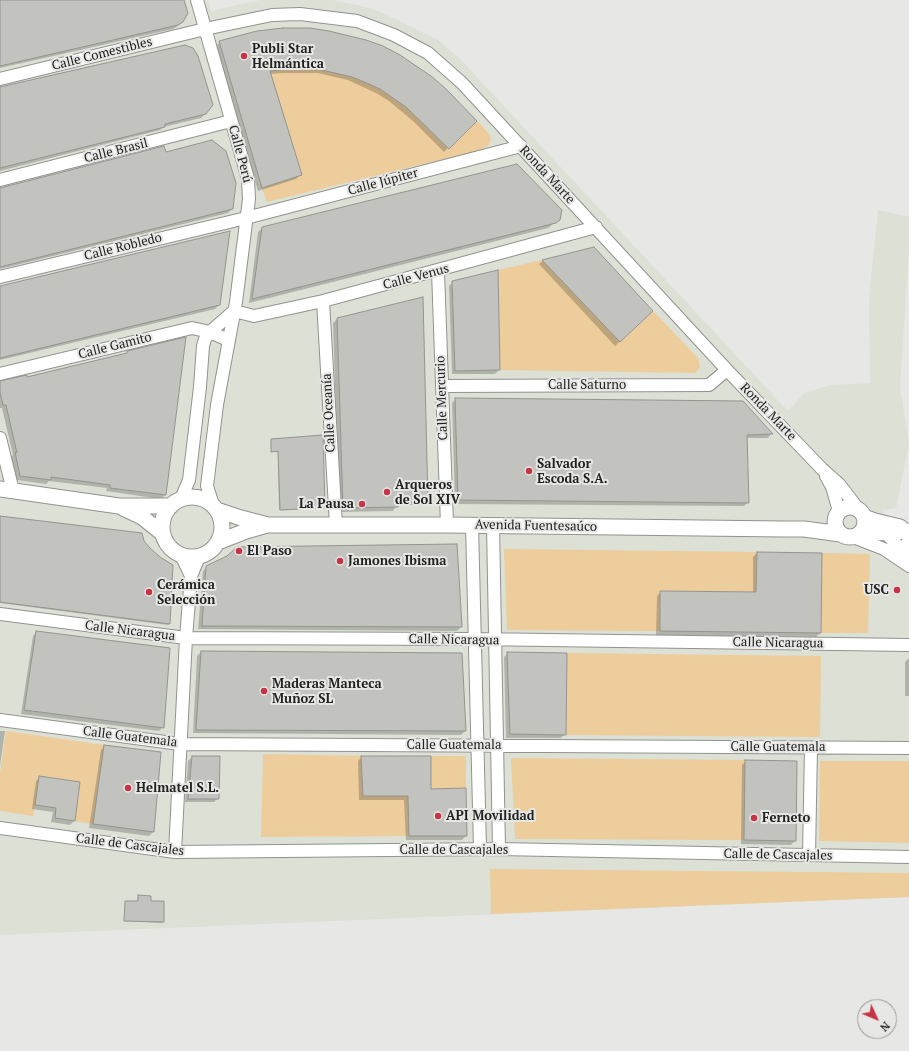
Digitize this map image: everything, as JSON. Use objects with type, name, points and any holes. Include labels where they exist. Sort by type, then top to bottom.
[{"type":"street","name":"Calle Perú","points":[[197,0],[248,179],[250,199],[246,218],[234,311],[217,405],[208,486],[215,507]]},
{"type":"street","name":"Ronda Marte","points":[[205,29],[272,15],[300,14],[357,21],[394,34],[428,53],[462,83],[727,370],[822,469],[839,484],[908,560]]},
{"type":"street","name":"Calle Comestibles","points":[[0,79],[205,29]]},
{"type":"street","name":"Calle Brasil","points":[[0,180],[231,121]]},
{"type":"street","name":"Calle Júpiter","points":[[246,218],[521,146]]},
{"type":"street","name":"Calle Robledo","points":[[0,277],[246,218]]},
{"type":"street","name":"Calle Venus","points":[[234,311],[254,316],[323,301],[596,227]]},
{"type":"street","name":"Calle Mercurio","points":[[438,271],[447,525]]},
{"type":"street","name":"Calle Oceanía","points":[[323,301],[336,525]]},
{"type":"street","points":[[162,533],[162,523],[165,514],[176,502],[189,480],[205,339],[210,332],[234,311]]},
{"type":"street","name":"Calle Gamito","points":[[0,374],[192,328],[210,332],[228,340]]},
{"type":"street","name":"Calle Saturno","points":[[442,386],[709,385],[727,370]]},
{"type":"street","points":[[0,438],[7,490],[119,506],[176,502],[192,496],[204,499],[215,507],[221,517],[222,534],[210,552],[199,556],[190,557],[181,555],[169,546],[162,533],[142,517],[119,506]]},
{"type":"street","name":"Ronda Marte","points":[[822,469],[832,487],[837,514]]},
{"type":"street","name":"Avenida Fuentesaúco","points":[[215,507],[240,518],[268,525],[493,525],[804,529],[851,535],[871,520]]},
{"type":"street","name":"Avenida Fuentesaúco","points":[[804,529],[837,514],[842,508],[851,507],[871,520],[909,529]]},
{"type":"street","points":[[837,514],[834,523],[836,530],[908,560]]},
{"type":"street","points":[[851,535],[871,520]]},
{"type":"street","name":"Avenida Fuentesaúco","points":[[218,542],[246,531],[268,525]]},
{"type":"street","points":[[472,525],[480,849]]},
{"type":"street","points":[[493,525],[499,849]]},
{"type":"street","points":[[908,560],[906,546],[909,540]]},
{"type":"street","points":[[181,555],[191,576]]},
{"type":"street","points":[[175,852],[186,638],[191,576],[199,556]]},
{"type":"street","name":"Calle Nicaragua","points":[[0,614],[186,638],[475,639],[909,645]]},
{"type":"street","name":"Calle Guatemala","points":[[0,720],[180,744],[909,748]]},
{"type":"street","points":[[809,855],[811,748]]},
{"type":"street","name":"Calle de Cascajales","points":[[0,828],[175,852],[499,849],[909,857]]},
{"type":"shaded area","points":[[0,0],[208,0],[211,11],[260,0],[333,0],[370,8],[438,40],[460,59],[788,411],[804,393],[830,385],[870,383],[869,296],[878,210],[909,217],[909,248],[900,387],[909,444],[896,508],[882,510],[909,539],[909,897],[0,935]]},
{"type":"shaded area","points":[[288,69],[322,70],[352,77],[380,89],[406,107],[448,149],[477,121],[489,134],[491,139],[489,145],[481,150],[267,202],[262,188],[301,175],[269,71]]},
{"type":"shaded area","points":[[542,260],[620,342],[653,311],[698,358],[700,367],[696,373],[500,370],[498,270]]},
{"type":"shaded area","points":[[504,549],[757,552],[756,592],[661,591],[660,631],[507,630]]},
{"type":"shaded area","points":[[822,553],[870,554],[868,633],[821,633]]},
{"type":"shaded area","points":[[567,653],[821,656],[820,737],[566,735]]},
{"type":"shaded area","points":[[6,731],[104,745],[93,824],[75,821],[80,782],[40,776],[33,816],[0,811],[0,773]]},
{"type":"shaded area","points":[[263,754],[361,756],[363,796],[408,796],[409,836],[261,837]]},
{"type":"shaded area","points":[[431,756],[466,756],[466,788],[431,789]]},
{"type":"shaded area","points":[[511,758],[745,760],[744,840],[515,839]]},
{"type":"shaded area","points":[[820,761],[909,761],[909,843],[819,841]]},
{"type":"shaded area","points":[[490,869],[909,873],[909,897],[491,914]]},
{"type":"building","points":[[0,0],[184,0],[188,13],[183,22],[178,25],[0,66]]},
{"type":"building","points":[[283,28],[310,28],[329,31],[366,40],[383,46],[400,55],[431,76],[445,88],[477,121],[449,149],[406,107],[380,89],[367,83],[352,77],[322,70],[288,69],[270,71],[302,175],[262,188],[219,41],[257,31]]},
{"type":"building","points":[[185,45],[193,48],[198,56],[213,105],[206,114],[165,124],[165,127],[0,168],[0,87]]},
{"type":"building","points":[[212,140],[226,151],[236,183],[233,209],[0,267],[0,188],[164,146],[166,152]]},
{"type":"building","points":[[517,164],[562,210],[560,220],[556,223],[252,299],[262,227]]},
{"type":"building","points":[[230,231],[220,305],[0,358],[0,286]]},
{"type":"building","points":[[594,247],[653,311],[620,342],[542,260]]},
{"type":"building","points":[[498,270],[500,370],[455,371],[452,281]]},
{"type":"building","points":[[423,297],[428,502],[398,502],[398,507],[343,508],[337,318]]},
{"type":"building","points":[[186,337],[166,495],[110,488],[110,485],[51,477],[51,480],[20,476],[15,452],[17,453],[6,405],[3,405],[0,392],[0,381],[27,375],[27,377]]},
{"type":"building","points":[[455,398],[743,401],[773,434],[747,435],[749,503],[458,500]]},
{"type":"building","points":[[323,435],[325,508],[280,510],[278,451],[271,452],[271,439]]},
{"type":"building","points":[[0,516],[142,533],[144,541],[150,548],[160,557],[173,565],[170,624],[0,602]]},
{"type":"building","points":[[457,544],[462,627],[202,626],[206,566],[227,556],[237,547]]},
{"type":"building","points":[[757,552],[822,553],[821,633],[660,631],[660,591],[756,592]]},
{"type":"building","points":[[36,631],[170,648],[164,728],[24,710]]},
{"type":"building","points":[[201,651],[462,653],[466,731],[196,730]]},
{"type":"building","points":[[507,652],[567,653],[566,735],[510,734]]},
{"type":"building","name":"Helmatel S.L.","points":[[104,745],[161,752],[154,832],[93,824]]},
{"type":"building","points":[[192,756],[220,756],[219,799],[188,799]]},
{"type":"building","points":[[361,756],[431,756],[431,789],[466,788],[467,836],[409,836],[408,796],[363,796]]},
{"type":"building","points":[[745,760],[797,761],[796,841],[744,840]]},
{"type":"building","points":[[39,776],[80,782],[75,821],[55,818],[56,808],[35,805]]},
{"type":"building","points":[[138,895],[151,896],[151,901],[164,901],[164,922],[124,921],[125,901],[138,901]]},
{"type":"place","name":"Publi Star Helmántica","points":[[244,56]]},
{"type":"place","name":"Salvador Escoda S.A.","points":[[529,471]]},
{"type":"place","name":"Arqueros de Sol XIV","points":[[387,492]]},
{"type":"place","name":"La Pausa","points":[[362,504]]},
{"type":"place","name":"El Paso","points":[[239,551]]},
{"type":"place","name":"Jamones Ibisma","points":[[340,561]]},
{"type":"place","name":"USC","points":[[897,590]]},
{"type":"place","name":"Cerámica Selección","points":[[149,592]]},
{"type":"place","name":"Maderas Manteca Muñoz SL","points":[[264,691]]},
{"type":"place","name":"Helmatel S.L.","points":[[128,788]]},
{"type":"place","name":"API Movilidad","points":[[438,816]]},
{"type":"place","name":"Ferneto","points":[[754,818]]}]
